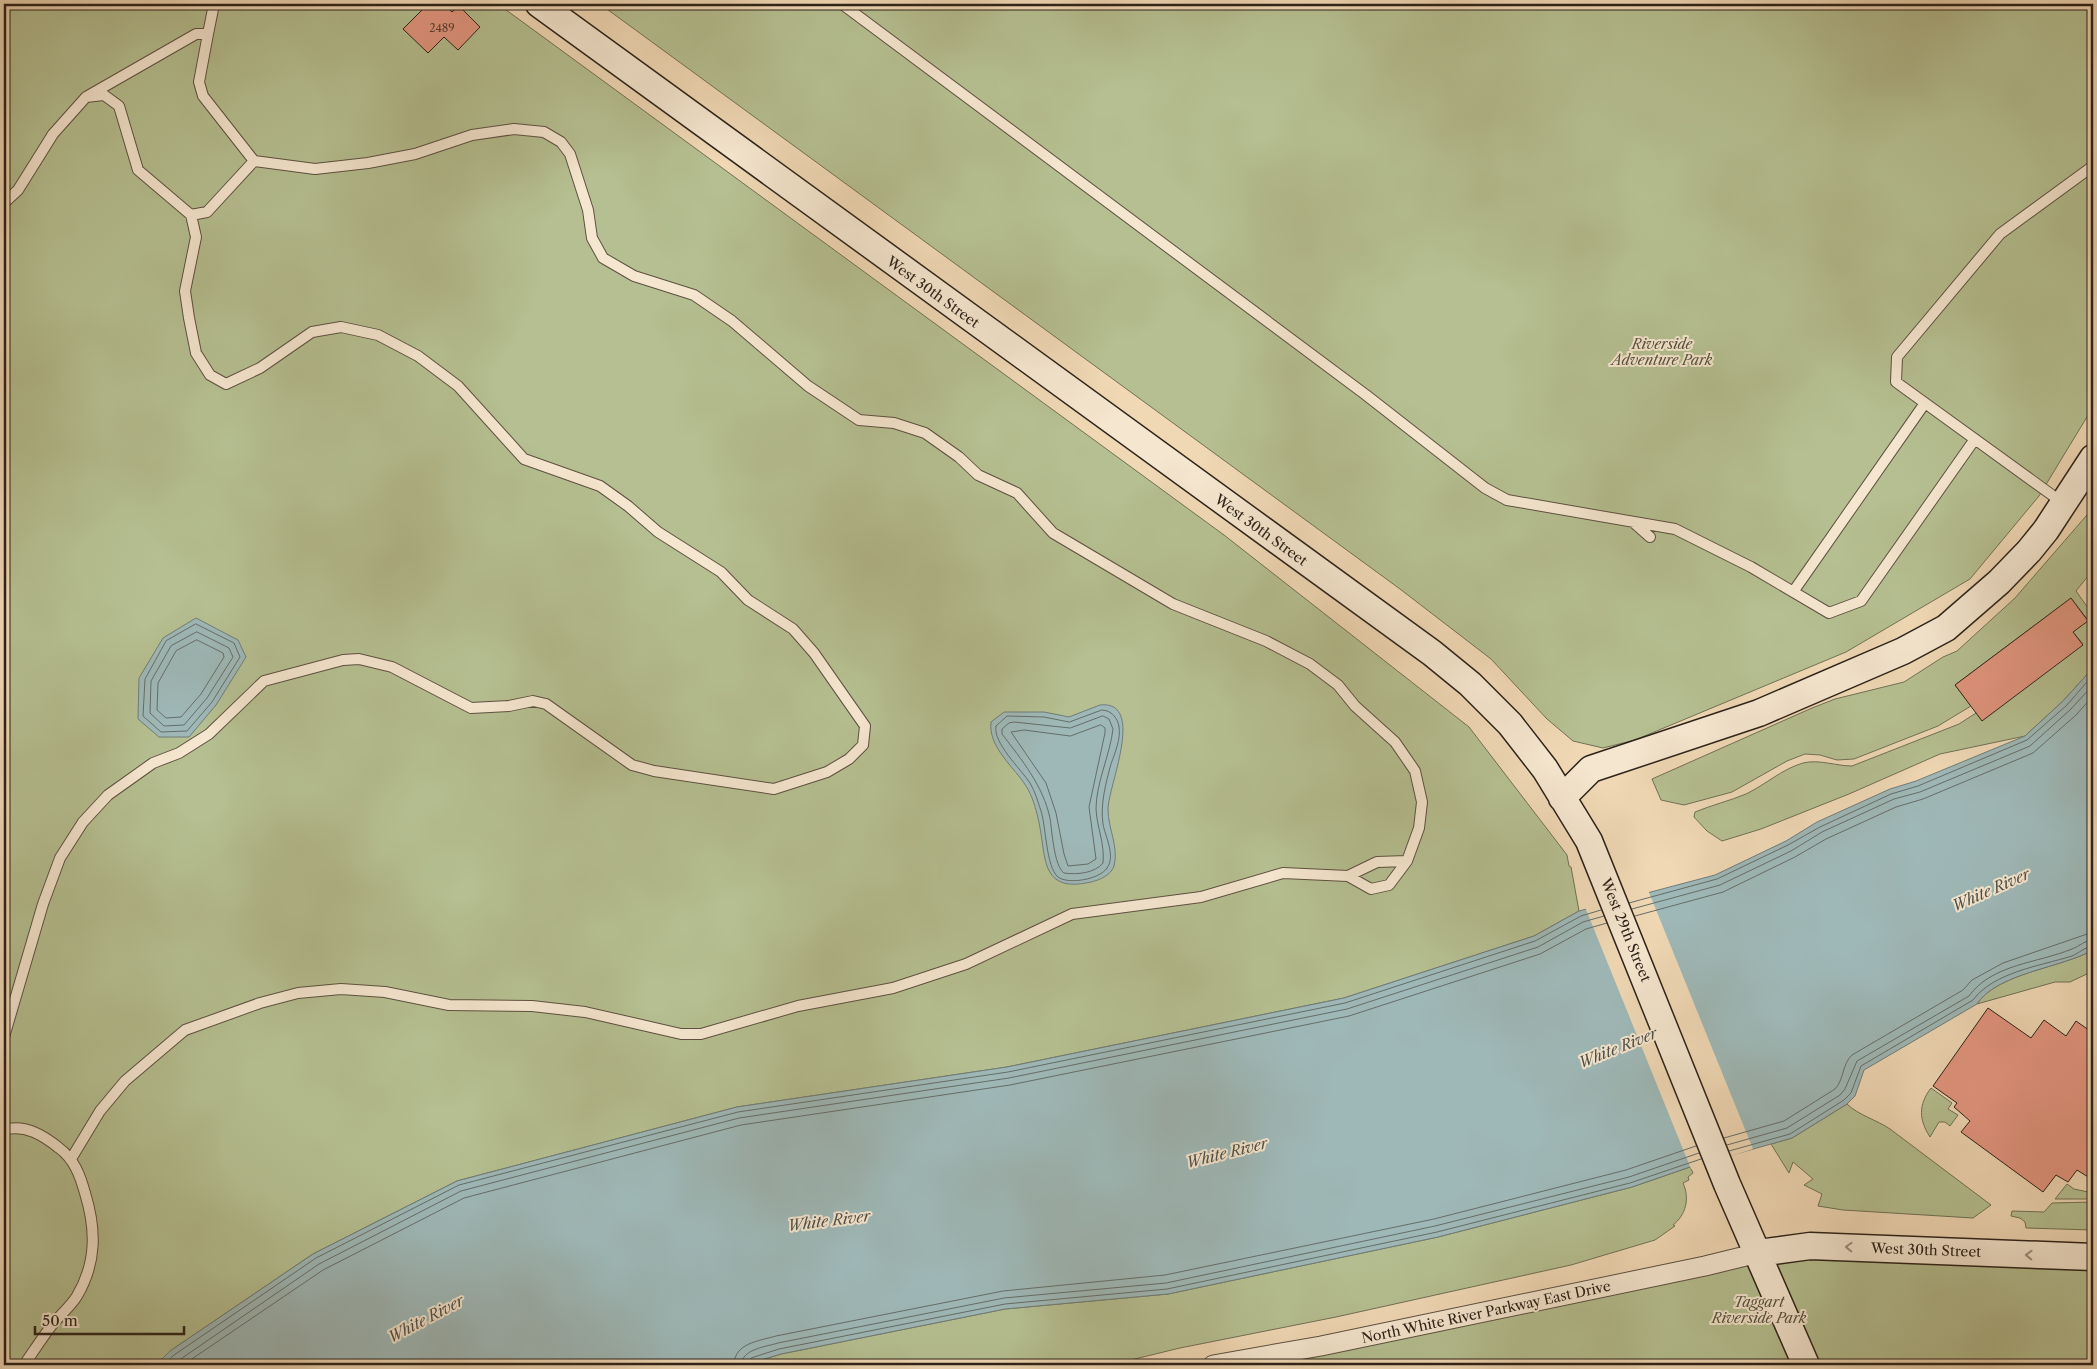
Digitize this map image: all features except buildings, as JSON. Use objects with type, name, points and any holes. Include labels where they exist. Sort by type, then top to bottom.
[{"type":"main road","name":"West 30th Street","points":[[538,4],[1328,579]]},
{"type":"main road","points":[[1562,798],[1591,770],[1759,713],[1930,638],[1962,616],[2005,576],[2046,530],[2093,458]]},
{"type":"main road","name":"West 29th Street","points":[[1328,579],[1432,653],[1470,684],[1510,724],[1545,769],[1589,841],[1727,1184],[1806,1365]]},
{"type":"main road","name":"West 30th Street","points":[[1758,1253],[1810,1246],[2093,1257]]},
{"type":"street","name":"North White River Parkway East Drive","points":[[1213,1365],[1320,1346],[1758,1253]]},
{"type":"lane","points":[[72,1159],[100,1111],[125,1081],[185,1030],[298,993],[341,989],[358,990],[385,992],[449,1005],[550,1008],[585,1012],[681,1034],[701,1034],[798,1006],[893,988],[966,964],[1072,914],[1201,897],[1283,873],[1348,876],[1371,889],[1389,885],[1406,861],[1419,828],[1422,802],[1415,771],[1394,742],[1355,706],[1338,685],[1310,664],[1221,622],[1173,604],[1054,533],[1016,493],[978,475],[958,457],[925,433],[894,423],[859,420],[808,386],[732,321],[694,296],[634,276],[604,258],[592,238],[588,210],[570,154],[561,142],[544,132],[514,129],[472,135],[415,154],[368,163],[315,169],[254,161],[203,96],[198,82],[214,4]]},
{"type":"lane","points":[[842,4],[1366,395],[1485,488],[1507,500],[1675,529],[1751,567],[1830,613],[1861,601],[1974,439]]},
{"type":"lane","points":[[4,203],[18,190],[53,134],[86,96],[105,91],[196,34],[208,34]]},
{"type":"lane","points":[[105,91],[119,106],[138,170],[191,215],[196,237]]},
{"type":"lane","points":[[4,1037],[43,904],[60,858],[83,822],[108,795],[153,762],[180,753],[209,734],[264,681],[343,660],[359,659],[392,666],[471,708],[509,706],[533,701],[546,704],[632,765],[663,773],[774,789],[827,772],[849,760],[863,745],[865,726],[814,653],[793,629],[748,600],[721,572],[658,532],[628,506],[600,486],[524,459],[458,386],[418,356],[378,335],[341,327],[312,332],[260,368],[226,384],[210,375],[196,353],[185,291],[196,237],[207,212],[254,161]]},
{"type":"lane","points":[[2063,503],[1896,382],[1897,357],[2000,234],[2093,166]]},
{"type":"lane","points":[[191,215],[207,212]]},
{"type":"lane","points":[[1793,592],[1925,403]]},
{"type":"lane","points":[[1632,521],[1650,538]]},
{"type":"lane","points":[[1348,876],[1376,862],[1406,861]]},
{"type":"lane","points":[[4,1130],[12,1128],[40,1134],[72,1159],[81,1179],[90,1210],[95,1239],[89,1268],[77,1296],[52,1324],[24,1365]]},
{"type":"green space","points":[[4,4],[498,4],[1224,535],[1469,727],[1567,855],[1579,911],[1534,936],[1344,998],[1007,1067],[737,1107],[457,1181],[313,1254],[170,1351],[156,1365],[4,1365]]},
{"type":"green space","name":"Riverside Adventure Park","points":[[600,4],[2093,4],[2093,407],[2039,496],[1970,579],[1846,652],[1635,740],[1603,748],[1573,741],[1547,719],[1491,659],[1400,589]]},
{"type":"green space","points":[[2093,508],[2093,570],[2076,591],[2093,615],[2093,668],[2063,701],[2025,736],[1940,754],[1849,794],[1761,829],[1722,841],[1707,831],[1694,817],[1695,812],[1746,794],[1781,773],[1803,763],[1815,762],[1852,766],[1959,724],[2083,644],[2073,632],[2088,620],[2071,598],[1955,685],[1971,706],[1938,726],[1854,759],[1837,760],[1820,755],[1805,754],[1787,761],[1732,792],[1684,805],[1661,800],[1652,779],[1835,699],[1904,682],[1943,657],[1957,651],[2015,598]]},
{"type":"green space","points":[[2093,950],[2093,971],[2070,982],[2055,982],[1977,1004],[1986,994],[2014,978],[2064,962]]},
{"type":"green space","points":[[1931,1088],[1952,1103],[1948,1109],[1958,1115],[1950,1126],[1945,1122],[1939,1122],[1930,1137],[1922,1119],[1922,1106]]},
{"type":"green space","points":[[1847,1104],[1890,1129],[1991,1205],[1973,1218],[1843,1210],[1818,1206],[1822,1194],[1804,1185],[1813,1179],[1793,1162],[1789,1173],[1771,1144],[1792,1138]]},
{"type":"green space","points":[[1690,1167],[1693,1173],[1688,1177],[1689,1180],[1683,1183],[1686,1194],[1684,1211],[1673,1225],[1675,1226],[1655,1240],[1571,1265],[1336,1317],[1180,1348],[1110,1365],[745,1365],[781,1354],[1005,1309],[1168,1294],[1438,1237],[1632,1187]]},
{"type":"green space","points":[[2067,1184],[2074,1189],[2093,1193],[2093,1199],[2055,1199]]},
{"type":"green space","points":[[2093,1202],[2092,1230],[2026,1228],[2025,1222],[2020,1218],[2011,1216],[2012,1211],[2044,1212],[2052,1203]]},
{"type":"green space","name":"Taggart Riverside Park","points":[[1758,1253],[2093,1267],[2093,1365],[1256,1365]]},
{"type":"water","points":[[196,618],[238,640],[246,657],[216,705],[189,737],[159,737],[138,719],[139,678],[163,638]]},
{"type":"water","name":"White River","points":[[2093,668],[2093,950],[1999,985],[1986,994],[1977,1004],[1864,1070],[1855,1096],[1847,1104],[1792,1138],[1690,1167],[1632,1187],[1438,1237],[1168,1294],[1005,1309],[781,1354],[745,1365],[156,1365],[170,1351],[313,1254],[457,1181],[737,1107],[1007,1067],[1344,998],[1534,936],[1579,911],[1715,875],[1786,841],[1817,822],[1890,789],[1916,781],[2025,736],[2063,701]]},
{"type":"water","points":[[1100,705],[1114,707],[1121,716],[1123,730],[1108,810],[1115,852],[1114,866],[1108,874],[1094,881],[1074,884],[1062,882],[1053,877],[1048,868],[1034,802],[1026,786],[998,748],[991,731],[991,722],[1004,712],[1044,712],[1069,717]]},
{"type":"pier","points":[[1648,890],[1753,1149],[1691,1169],[1585,907]]}]
